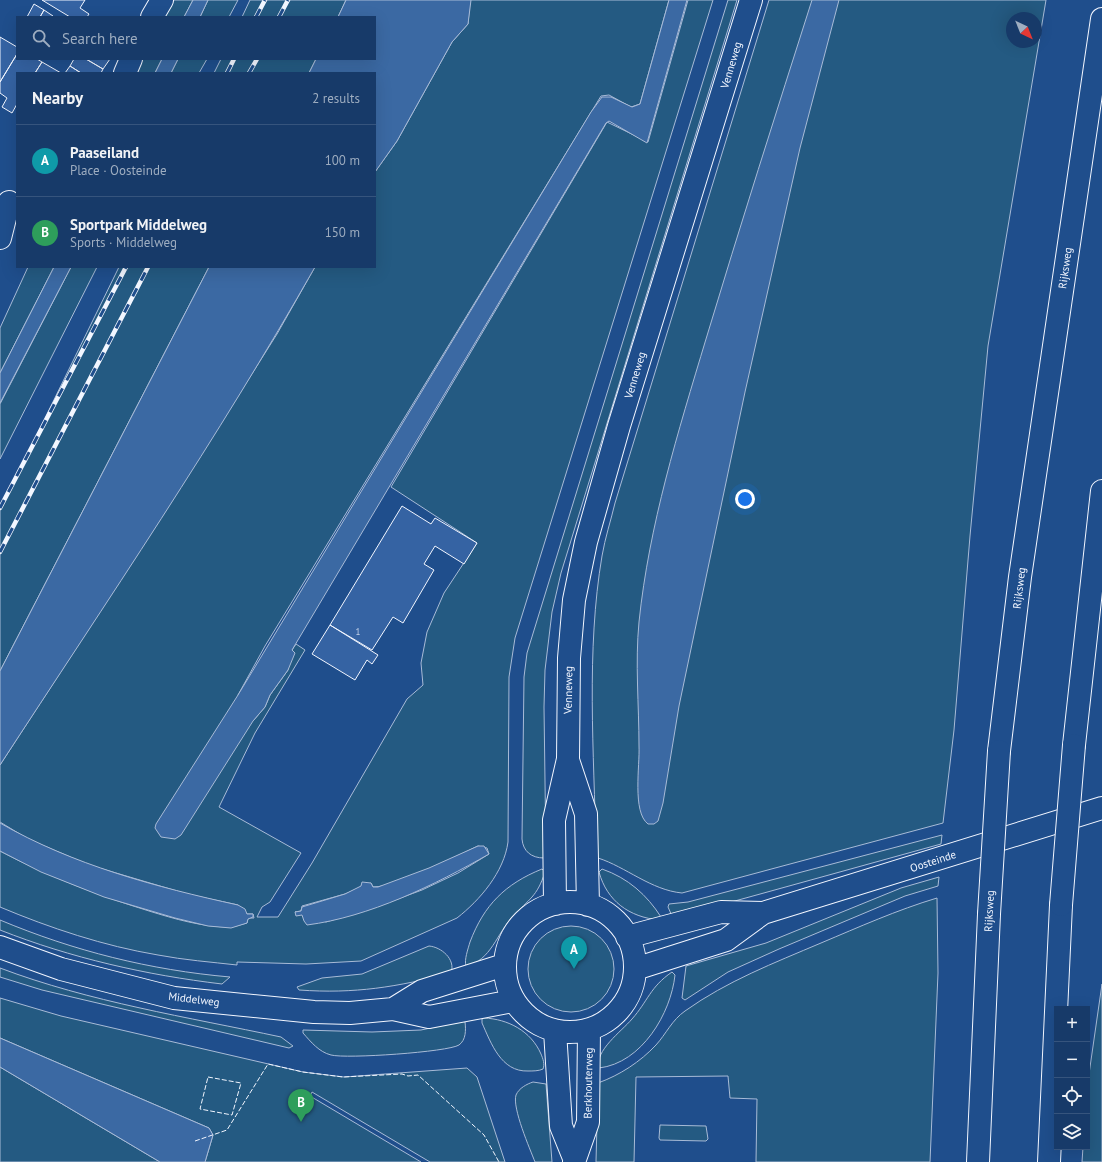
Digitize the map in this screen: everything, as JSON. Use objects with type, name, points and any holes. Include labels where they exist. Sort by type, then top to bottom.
[{"type":"main road","points":[[153,16],[162,0]]},
{"type":"main road","name":"Venneweg","points":[[555,904],[554,820],[568,759],[570,636],[574,600],[586,542],[619,426],[751,0]]},
{"type":"main road","name":"Rijksweg","points":[[978,1162],[989,914],[999,751],[1020,578],[1102,19]]},
{"type":"main road","points":[[125,72],[130,60]]},
{"type":"main road","points":[[0,238],[9,198]]},
{"type":"main road","points":[[1049,1162],[1061,905],[1074,746],[1102,491]]},
{"type":"main road","name":"Venneweg","points":[[568,759],[586,814],[588,905]]},
{"type":"main road","name":"Oosteinde","points":[[627,937],[721,912],[763,913],[1102,808]]},
{"type":"main road","points":[[566,902],[588,905],[611,917],[627,937],[633,952],[635,969],[632,985],[623,1005],[604,1023],[589,1030],[572,1033],[555,1031],[539,1025],[524,1015],[513,1001],[506,984],[504,965],[507,949],[514,933],[522,924],[539,910],[555,904],[566,902]]},
{"type":"main road","name":"Oosteinde","points":[[635,969],[726,940],[763,913]]},
{"type":"main road","name":"Middelweg","points":[[0,947],[61,969],[174,998],[314,1012],[394,1010],[429,1018],[513,1001]]},
{"type":"main road","name":"Middelweg","points":[[394,1010],[422,992],[504,965]]},
{"type":"main road","name":"Berkhouterweg","points":[[574,1160],[588,1122],[589,1030]]},
{"type":"main road","name":"Berkhouterweg","points":[[555,1031],[561,1126],[574,1160]]},
{"type":"shaded area","points":[[174,0],[193,0],[185,16],[165,16]]},
{"type":"shaded area","points":[[193,0],[208,0],[200,16],[185,16]]},
{"type":"shaded area","points":[[208,0],[238,0],[230,16],[200,16]]},
{"type":"shaded area","points":[[250,0],[346,0],[338,16],[242,16]]},
{"type":"shaded area","points":[[346,0],[471,0],[468,24],[452,42],[397,141],[376,171],[376,72],[310,72],[316,60],[376,60],[376,16],[338,16]]},
{"type":"shaded area","points":[[470,0],[669,0],[640,104],[631,107],[609,95],[601,96],[265,646],[238,695],[253,721],[265,707],[270,695],[288,670],[292,650],[296,644],[305,650],[255,733],[219,807],[301,853],[270,902],[262,907],[257,917],[278,917],[312,863],[407,699],[423,685],[421,663],[427,632],[444,593],[477,543],[391,487],[607,122],[648,142],[688,0],[713,0],[515,638],[509,677],[508,842],[502,864],[482,894],[457,918],[361,961],[306,964],[237,962],[237,965],[178,958],[118,947],[97,941],[38,922],[0,907],[0,851],[36,869],[92,892],[179,920],[209,926],[234,927],[247,923],[248,918],[254,918],[253,914],[247,914],[238,905],[187,894],[89,865],[28,839],[0,822],[0,765],[161,518],[277,334],[314,268],[376,268],[376,171],[397,141],[452,42],[468,24]],"holes":[[[478,846],[487,848],[489,854],[458,873],[422,890],[373,908],[326,922],[295,912],[301,911],[302,906],[345,894],[371,883],[373,887],[384,886],[410,877]]]},
{"type":"shaded area","points":[[669,0],[687,0],[647,143],[609,121],[606,123],[292,650],[295,653],[288,670],[270,695],[265,707],[253,721],[181,835],[175,839],[161,837],[155,828],[156,824],[238,695],[591,112],[602,97],[611,97],[632,107],[640,104]]},
{"type":"shaded area","points":[[728,0],[737,0],[561,573],[552,612],[545,670],[544,707],[546,855],[544,858],[539,858],[528,853],[524,847],[522,839],[524,677],[527,653]]},
{"type":"shaded area","points":[[769,0],[1046,0],[1042,24],[1042,12],[1006,12],[1006,48],[1038,48],[988,346],[954,730],[943,823],[682,893],[660,888],[598,858],[596,849],[592,702],[594,628],[597,592],[606,536]]},
{"type":"shaded area","points":[[812,0],[839,0],[800,148],[745,392],[679,706],[663,803],[658,821],[654,824],[648,824],[643,818],[638,799],[639,746],[637,653],[639,622],[644,586],[657,514],[685,409]]},
{"type":"shaded area","points":[[139,60],[162,60],[156,72],[136,72]]},
{"type":"shaded area","points":[[162,60],[178,60],[172,72],[156,72]]},
{"type":"shaded area","points":[[178,60],[206,60],[200,72],[172,72]]},
{"type":"shaded area","points":[[220,60],[316,60],[310,72],[214,72]]},
{"type":"shaded area","points":[[28,268],[53,268],[0,373],[0,328]]},
{"type":"shaded area","points":[[53,268],[70,268],[0,403],[0,373]]},
{"type":"shaded area","points":[[70,268],[96,268],[0,459],[0,404]]},
{"type":"shaded area","points":[[119,268],[208,268],[0,671],[0,510]]},
{"type":"shaded area","points":[[208,268],[314,268],[240,394],[201,456],[0,765],[0,671]]},
{"type":"shaded area","points":[[0,823],[28,838],[86,863],[146,882],[238,905],[245,909],[247,914],[253,914],[253,917],[248,919],[247,923],[231,928],[208,926],[104,897],[41,872],[0,851]]},
{"type":"shaded area","points":[[942,835],[941,844],[677,917],[672,916],[668,907],[669,904],[688,902]]},
{"type":"shaded area","points":[[478,846],[484,846],[489,854],[424,888],[378,907],[354,915],[307,925],[302,915],[296,916],[295,912],[301,911],[302,907],[345,894],[361,886],[362,882],[371,883],[373,887],[378,887],[429,868]]},
{"type":"shaded area","points":[[542,869],[545,872],[536,892],[507,923],[488,952],[475,963],[466,966],[466,958],[470,942],[482,917],[489,907],[497,897],[507,889],[529,875]]},
{"type":"shaded area","points":[[602,869],[620,877],[636,888],[656,909],[661,917],[659,920],[638,915],[621,906],[608,891],[603,882],[599,872]]},
{"type":"shaded area","points":[[939,877],[938,886],[905,896],[779,949],[728,972],[685,1000],[682,998],[686,966],[766,943],[901,888]]},
{"type":"shaded area","points":[[937,898],[938,973],[930,1162],[756,1162],[757,1099],[730,1098],[728,1076],[636,1077],[634,1162],[596,1162],[598,1083],[622,1072],[643,1057],[660,1041],[673,1023],[685,1011],[717,991],[768,965],[878,919]]},
{"type":"shaded area","points":[[0,920],[56,941],[113,958],[171,970],[230,977],[222,984],[165,976],[109,964],[54,949],[0,930]]},
{"type":"shaded area","points":[[571,926],[587,929],[595,933],[607,945],[611,953],[614,969],[611,985],[607,993],[595,1005],[587,1009],[571,1012],[555,1009],[547,1005],[535,993],[531,985],[528,969],[531,953],[535,945],[547,933],[555,929]]},
{"type":"shaded area","points":[[429,946],[443,951],[451,963],[451,973],[394,986],[357,990],[299,990],[297,987],[322,978],[362,974]]},
{"type":"shaded area","points":[[0,968],[34,980],[104,1000],[281,1037],[293,1046],[289,1048],[42,990],[0,977]]},
{"type":"shaded area","points":[[672,972],[675,975],[672,990],[661,1020],[652,1034],[628,1057],[614,1064],[599,1068],[601,1055],[605,1048],[632,1019],[659,983]]},
{"type":"shaded area","points":[[1102,984],[1102,1162],[1082,1162],[1083,1150],[1090,1150],[1090,1067]]},
{"type":"shaded area","points":[[0,998],[61,1016],[303,1072],[344,1077],[467,1068],[477,1077],[505,1162],[430,1162],[312,1092],[310,1096],[421,1162],[205,1162],[213,1135],[209,1128],[0,1038]]},
{"type":"shaded area","points":[[482,1019],[502,1021],[525,1033],[537,1046],[541,1054],[544,1063],[543,1069],[534,1071],[519,1070],[504,1062],[498,1055],[489,1039],[482,1023]]},
{"type":"shaded area","points":[[463,1021],[465,1022],[465,1035],[459,1045],[451,1048],[396,1054],[356,1056],[331,1055],[319,1049],[303,1033],[303,1030],[372,1032],[421,1030]]},
{"type":"shaded area","points":[[0,1038],[209,1128],[213,1135],[205,1162],[160,1162],[0,1067]]},
{"type":"shaded area","points":[[0,1067],[160,1162],[0,1162]]},
{"type":"shaded area","points":[[533,1082],[546,1084],[552,1162],[535,1162],[519,1118],[515,1101],[516,1095],[519,1090]]},
{"type":"shaded area","points":[[660,1125],[706,1126],[708,1139],[706,1141],[660,1140]]},
{"type":"building","points":[[42,0],[85,0],[80,8],[89,14],[88,16],[68,16]]},
{"type":"building","points":[[34,4],[44,10],[41,16],[28,16]]},
{"type":"building","points":[[44,10],[53,16],[41,16]]},
{"type":"building","points":[[0,37],[16,46],[16,56],[0,82]]},
{"type":"building","points":[[16,56],[16,60],[39,60],[42,62],[36,72],[16,72],[16,106],[12,113],[2,107],[7,98],[0,93],[0,82]]},
{"type":"building","points":[[73,60],[88,60],[103,69],[102,72],[79,72],[70,66]]},
{"type":"building","points":[[88,60],[109,60],[103,69]]},
{"type":"building","points":[[42,62],[59,72],[36,72]]},
{"type":"building","points":[[70,66],[79,72],[66,72]]},
{"type":"building","points":[[402,506],[431,524],[435,518],[477,543],[464,564],[435,546],[424,564],[434,570],[403,623],[393,617],[372,650],[330,625]]},
{"type":"building","points":[[330,625],[378,655],[372,664],[367,660],[355,680],[312,654]]},
{"type":"railway","points":[[257,16],[265,0]]},
{"type":"railway","points":[[280,16],[288,0]]},
{"type":"railway","points":[[228,72],[234,60]]},
{"type":"railway","points":[[250,72],[256,60]]},
{"type":"railway","points":[[0,508],[125,268]]},
{"type":"railway","points":[[0,552],[147,268]]},
{"type":"fence","points":[[195,1141],[227,1130],[268,1064],[303,1072],[343,1077],[402,1074],[408,1076],[418,1075],[484,1135],[499,1162]]},
{"type":"fence","points":[[208,1077],[241,1083],[232,1115],[200,1109],[208,1077]]},
{"type":"place","name":"Paaseiland","points":[[574,969]]},
{"type":"place","name":"Sportpark Middelweg","points":[[301,1122]]}]
